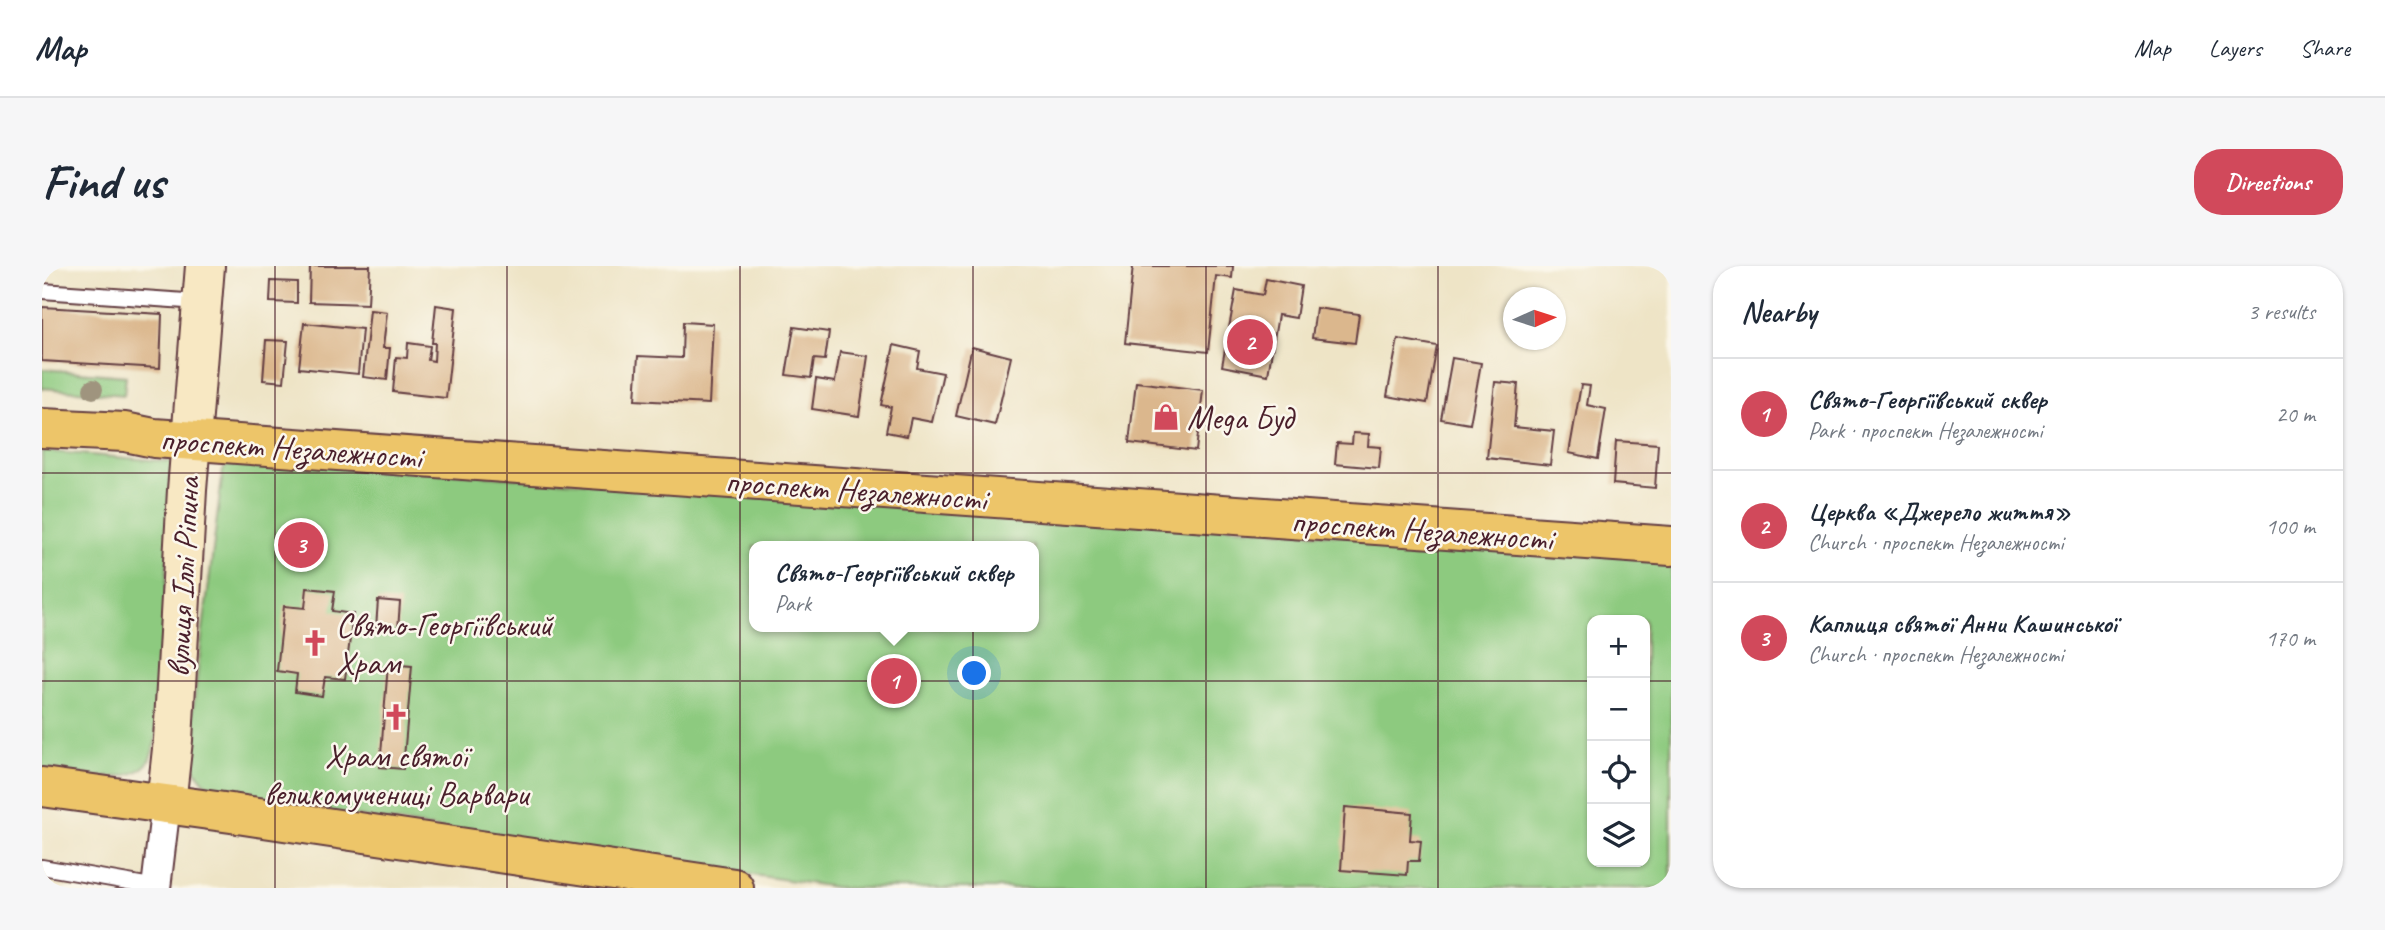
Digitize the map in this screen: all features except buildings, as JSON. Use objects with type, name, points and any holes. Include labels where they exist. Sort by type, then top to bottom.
[{"type":"main road","name":"проспект Незалежності","points":[[42,428],[125,432],[191,441],[1671,546]]},
{"type":"main road","points":[[42,787],[734,888]]},
{"type":"street","name":"вулиця Іллі Ріпина","points":[[156,888],[173,740],[203,284]]},
{"type":"lane","points":[[42,291],[203,284]]},
{"type":"lane","points":[[42,867],[156,888]]},
{"type":"green space","points":[[42,369],[126,376],[124,395],[42,388]]},
{"type":"green space","points":[[42,451],[174,462],[156,739],[149,761],[140,770],[128,775],[99,777],[42,768]]},
{"type":"green space","points":[[234,458],[1671,558],[1671,888],[841,888],[227,797],[210,788],[199,775],[192,760],[189,741],[223,470]]},
{"type":"place","name":"Церква «Джерело життя»","points":[[1250,342]]},
{"type":"place","name":"Mega Буд","points":[[1166,417]]},
{"type":"place","name":"Каплиця cвятої Анни Кашинської","points":[[301,545]]},
{"type":"place","name":"Свято-Георгіївський Храм","points":[[315,643]]},
{"type":"place","name":"Свято-Георгіївський сквер","points":[[894,681]]},
{"type":"place","name":"Храм святої великомучениці Варвари","points":[[396,717]]}]
